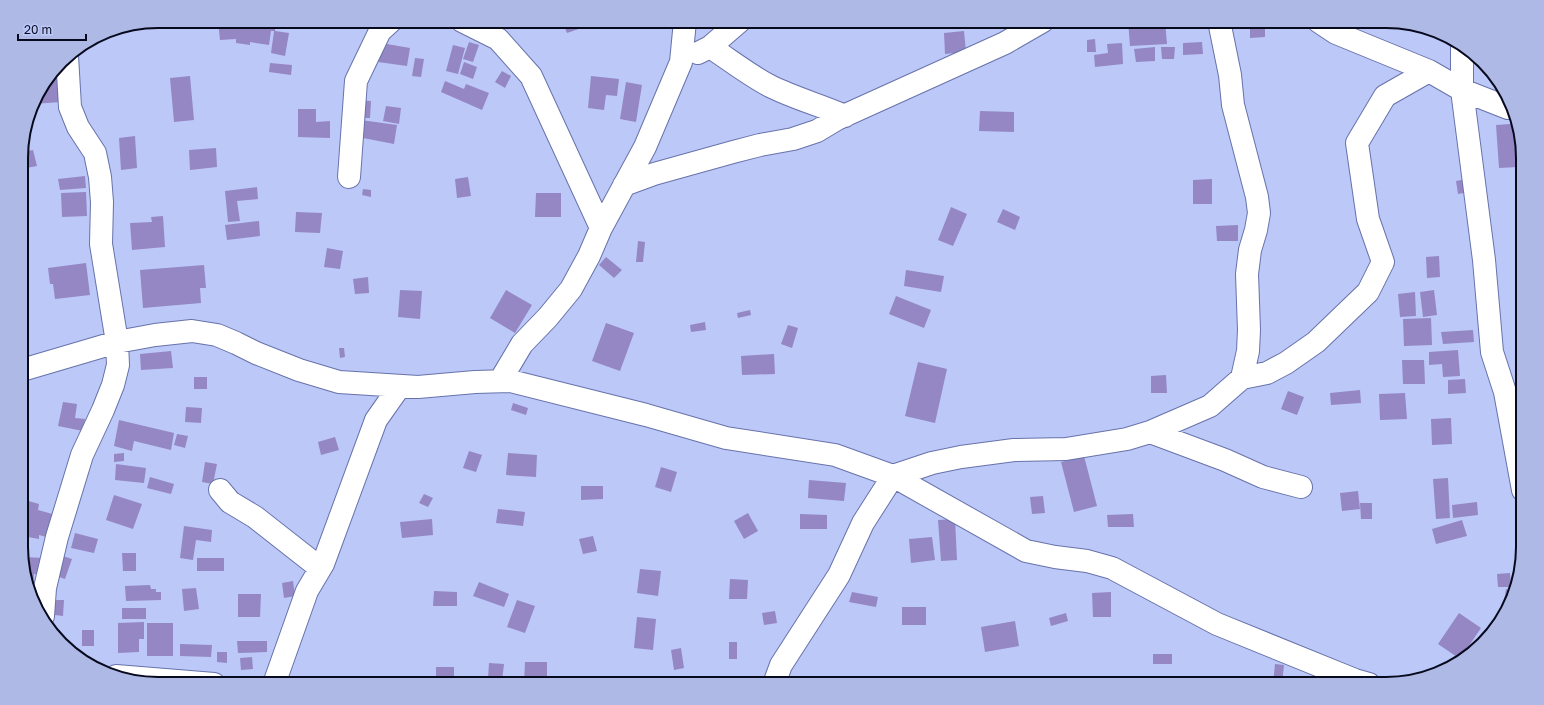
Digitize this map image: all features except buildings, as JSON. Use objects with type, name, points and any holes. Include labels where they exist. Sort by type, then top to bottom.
[{"type":"street","points":[[349,177],[356,81],[380,31],[383,28]]},
{"type":"street","points":[[476,28],[498,39],[531,76],[601,228]]},
{"type":"street","points":[[500,382],[522,344],[548,317],[571,289],[589,256],[601,228],[645,147],[681,62],[684,28]]},
{"type":"street","points":[[681,62],[710,46],[732,28]]},
{"type":"street","points":[[624,185],[654,174],[711,158],[817,132],[844,116],[1005,43],[1030,28]]},
{"type":"street","points":[[1220,28],[1230,75],[1233,105],[1257,197],[1258,213],[1256,230],[1250,250],[1247,274],[1248,351],[1242,378]]},
{"type":"street","points":[[1328,28],[1336,33],[1429,71],[1462,90],[1506,107]]},
{"type":"street","points":[[710,46],[742,69],[770,86],[801,100],[823,106],[844,116]]},
{"type":"street","points":[[1462,53],[1462,90],[1484,260],[1492,352],[1505,392],[1516,452]]},
{"type":"street","points":[[44,609],[45,588],[57,537],[82,455],[113,384],[118,364],[117,342],[101,244],[102,202],[100,177],[95,153],[78,127],[70,107],[67,65]]},
{"type":"street","points":[[777,677],[781,665],[839,575],[863,523],[893,476],[932,463],[961,457],[1014,450],[1066,449],[1127,439],[1150,432],[1210,406],[1242,378],[1267,373],[1286,363],[1316,342],[1368,292],[1383,262],[1368,219],[1356,143],[1385,96],[1429,71]]},
{"type":"street","points":[[28,368],[117,342],[155,335],[192,331],[217,335],[256,353],[299,370],[339,382],[418,387],[510,381],[638,413],[726,438],[835,455],[893,476],[1026,551],[1054,557],[1087,561],[1112,568],[1217,624],[1348,677]]},
{"type":"street","points":[[276,677],[307,591],[320,568],[376,420],[400,386]]},
{"type":"street","points":[[1150,432],[1225,460],[1263,477],[1301,488]]},
{"type":"street","points":[[220,490],[230,502],[255,518],[320,568]]}]
